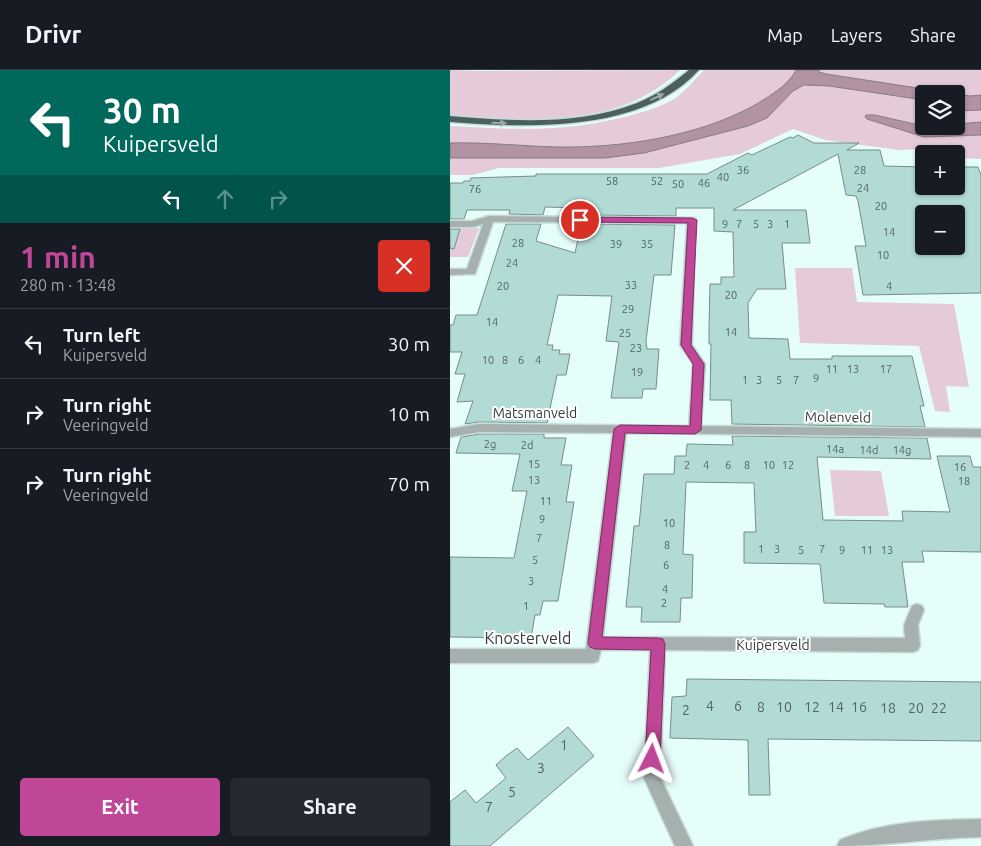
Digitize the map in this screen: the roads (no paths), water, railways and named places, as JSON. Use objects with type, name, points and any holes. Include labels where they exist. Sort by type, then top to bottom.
[{"type":"highway","points":[[450,120],[527,124],[601,116],[632,108],[668,92],[695,70]]},
{"type":"street","points":[[450,224],[473,224],[489,219],[692,220],[686,345],[699,364],[695,430]]},
{"type":"street","points":[[450,272],[471,272],[489,219]]},
{"type":"street","name":"Matsmanveld","points":[[450,433],[479,428],[695,430]]},
{"type":"street","points":[[595,643],[620,429]]},
{"type":"street","name":"Molenveld","points":[[695,430],[981,433]]},
{"type":"street","name":"Kuipersveld","points":[[595,643],[913,645],[911,624],[917,610]]},
{"type":"street","name":"Knosterveld","points":[[450,656],[593,656],[595,643]]},
{"type":"street","points":[[658,644],[652,778],[684,846]]},
{"type":"street","points":[[846,846],[902,834],[981,828]]}]
